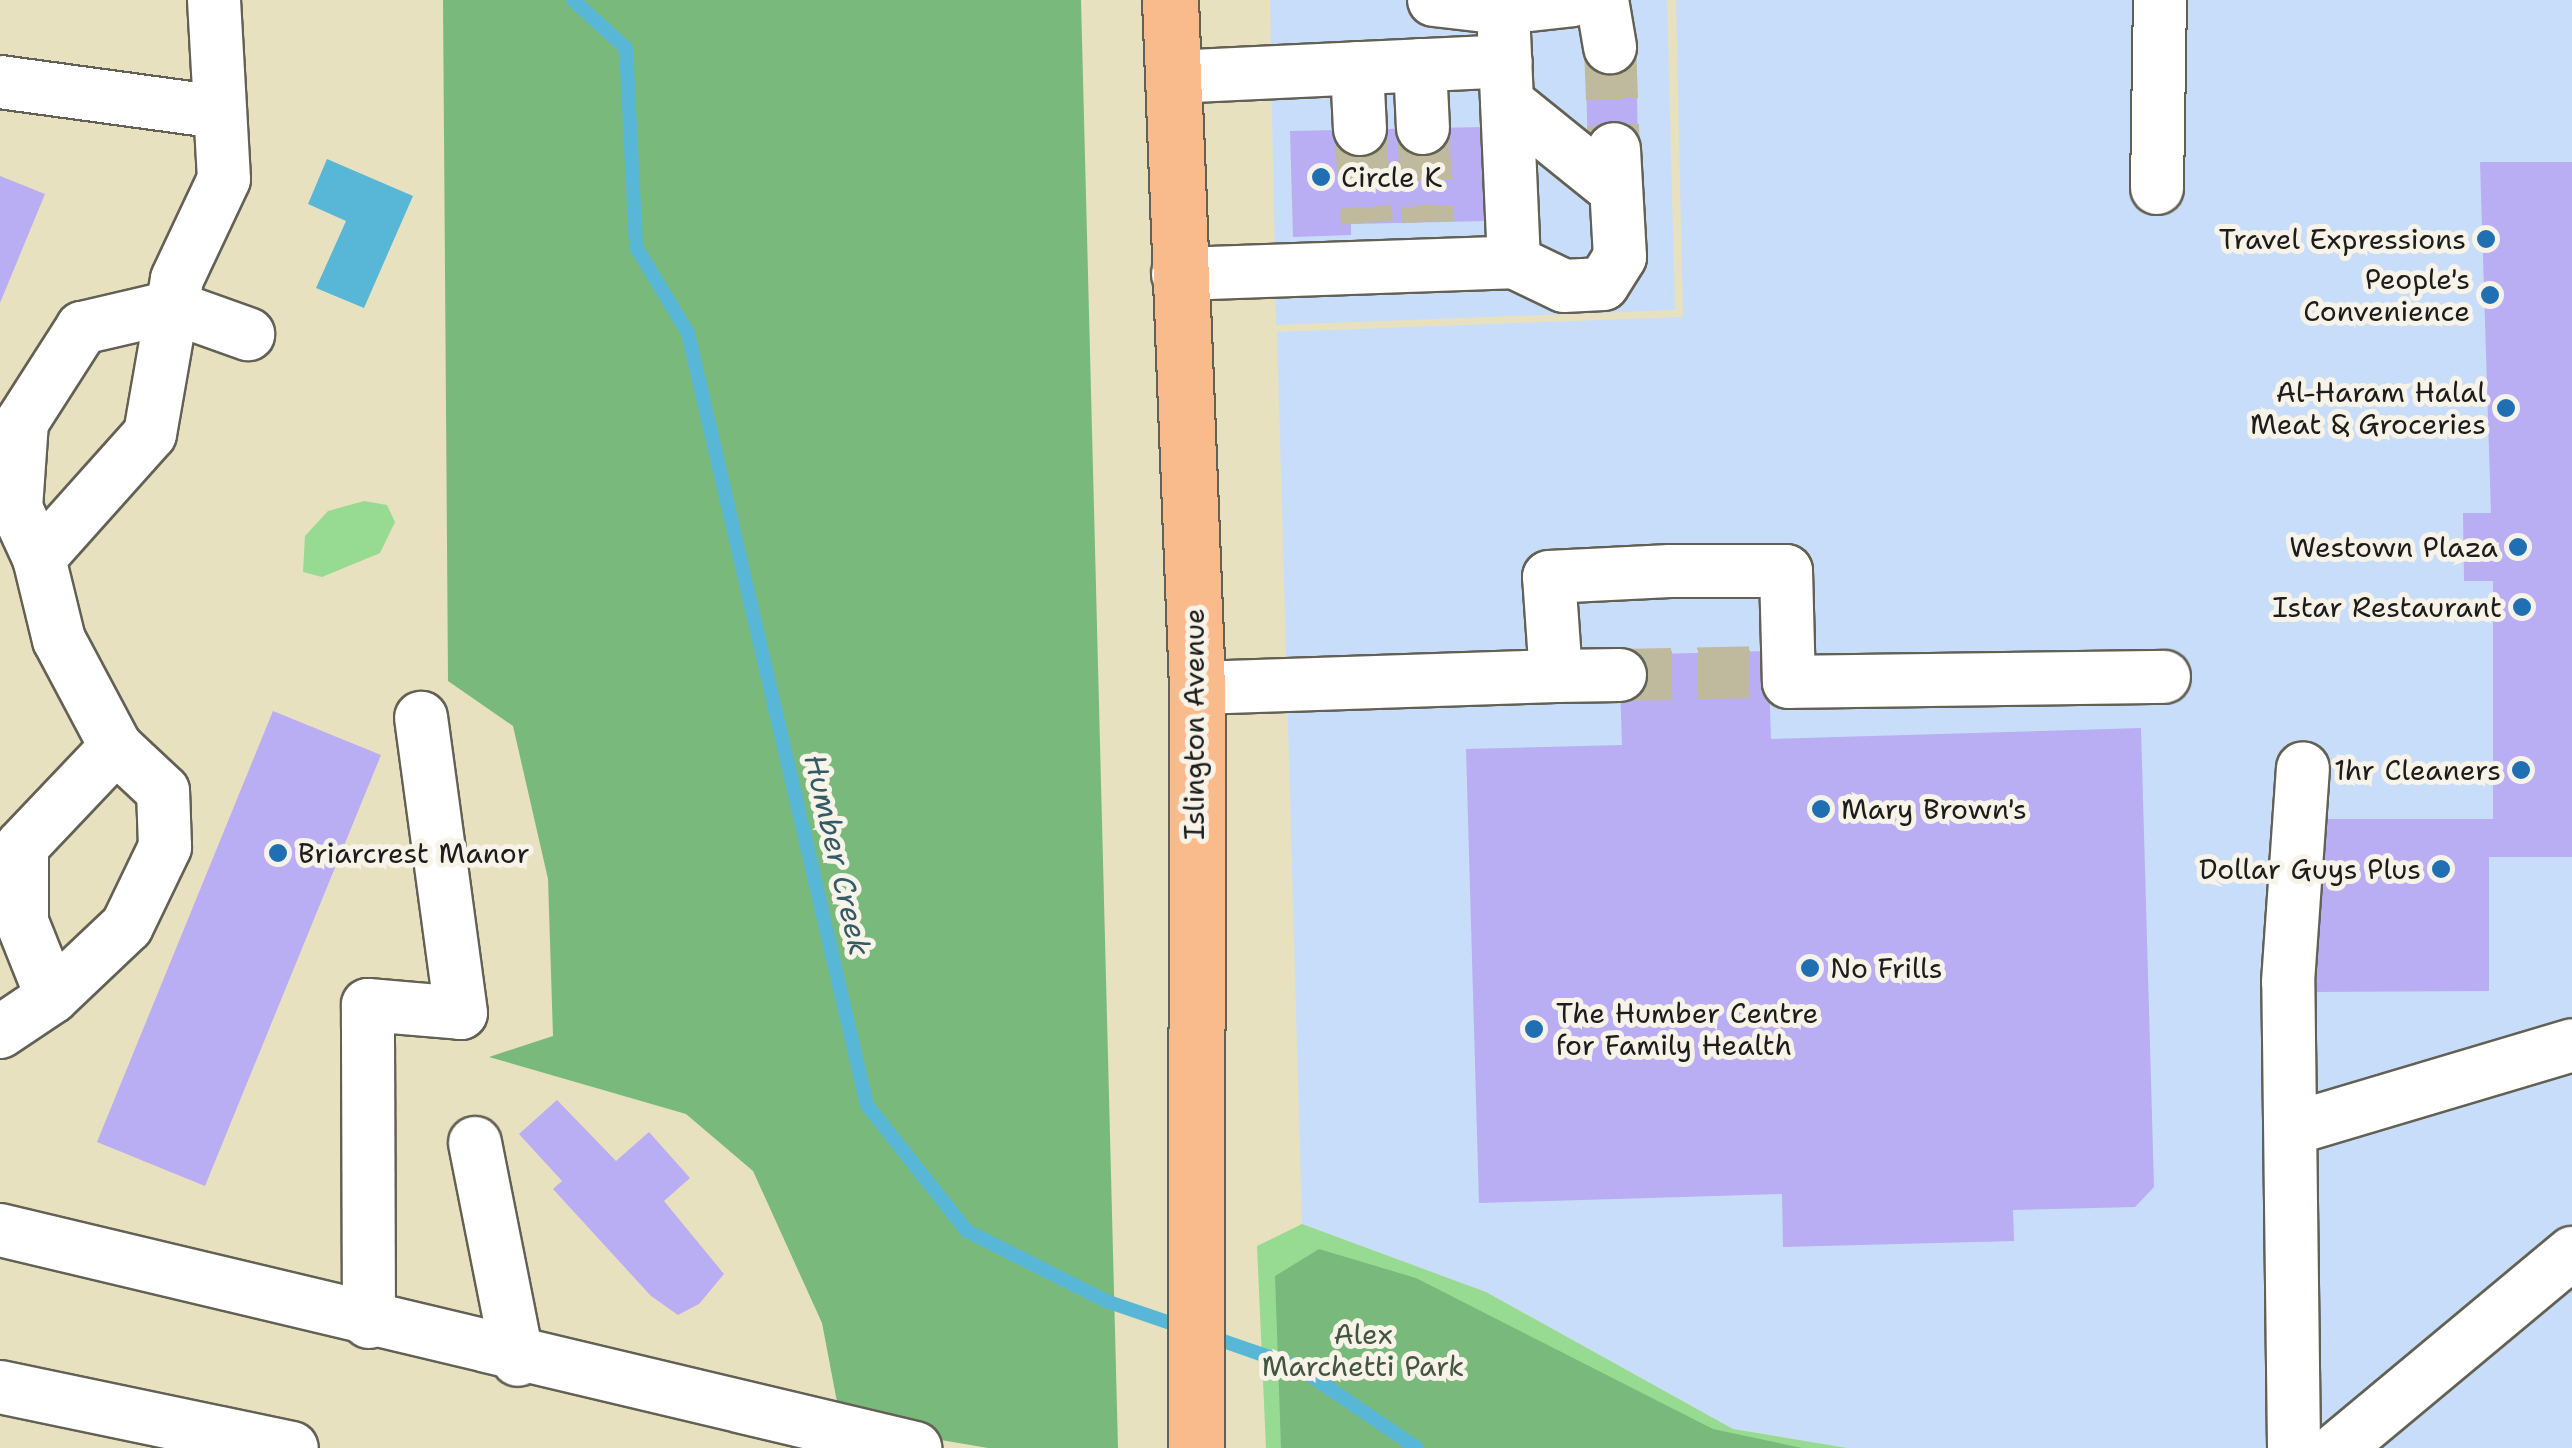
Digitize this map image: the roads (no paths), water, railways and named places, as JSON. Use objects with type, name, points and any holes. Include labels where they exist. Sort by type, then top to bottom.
[{"type":"main road","name":"Islington Avenue","points":[[1170,0],[1197,688],[1190,1178],[1196,1431]]},
{"type":"street","points":[[39,558],[150,434],[172,307],[224,178],[214,0]]},
{"type":"street","points":[[1434,0],[1503,8],[1573,0]]},
{"type":"street","points":[[2157,188],[2160,0]]},
{"type":"street","points":[[1503,8],[1514,262]]},
{"type":"street","points":[[1172,77],[1420,65],[1506,82],[1615,169],[1620,258],[1603,284],[1564,286],[1514,262],[1429,243],[1368,245],[1178,274]]},
{"type":"street","points":[[1420,65],[1422,128]]},
{"type":"street","points":[[1357,68],[1360,128]]},
{"type":"street","points":[[0,82],[220,112]]},
{"type":"street","points":[[0,1032],[52,997],[127,926],[164,846],[163,790],[116,747],[59,640],[39,558],[16,508],[22,422],[82,328],[172,307],[248,334]]},
{"type":"street","points":[[1556,676],[1549,578],[1786,570],[1779,672],[1789,682],[2164,678]]},
{"type":"street","points":[[1197,688],[1620,675]]},
{"type":"street","points":[[369,1322],[368,1005],[461,1013],[421,718]]},
{"type":"street","points":[[52,997],[22,922],[22,846],[116,747]]},
{"type":"street","points":[[2294,1448],[2288,982],[2303,769]]},
{"type":"street","points":[[2290,1130],[2572,1045]]},
{"type":"street","points":[[474,1142],[518,1360]]},
{"type":"street","points":[[0,1230],[518,1360],[916,1448]]},
{"type":"street","points":[[2338,1448],[2572,1253]]},
{"type":"street","points":[[0,1387],[291,1448]]},
{"type":"water","points":[[327,159],[413,196],[364,308],[316,288],[346,221],[308,204]]},
{"type":"waterway","name":"Humber Creek","points":[[573,0],[626,48],[636,247],[688,333],[867,1105],[967,1231],[1106,1301],[1185,1328]]},
{"type":"waterway","name":"Humber Creek","points":[[1206,1335],[1298,1367],[1417,1448]]},
{"type":"tunnel","points":[[1610,47],[1614,149]]},
{"type":"tunnel","points":[[1423,128],[1428,222]]},
{"type":"tunnel","points":[[1360,129],[1367,223]]},
{"type":"tunnel","points":[[1620,675],[1769,672]]},
{"type":"place","name":"Circle K","points":[[1321,177]]},
{"type":"place","name":"Travel Expressions","points":[[2486,239]]},
{"type":"place","name":"People's Convenience","points":[[2490,295]]},
{"type":"place","name":"Al-Haram Halal Meat & Groceries","points":[[2506,408]]},
{"type":"place","name":"Westown Plaza","points":[[2518,547]]},
{"type":"place","name":"Istar Restaurant","points":[[2522,607]]},
{"type":"place","name":"1hr Cleaners","points":[[2521,770]]},
{"type":"place","name":"Mary Brown's","points":[[1821,809]]},
{"type":"place","name":"Briarcrest Manor","points":[[278,853]]},
{"type":"place","name":"Dollar Guys Plus","points":[[2441,869]]},
{"type":"place","name":"No Frills","points":[[1810,968]]},
{"type":"place","name":"The Humber Centre for Family Health","points":[[1534,1029]]},
{"type":"park label","name":"Alex Marchetti Park","points":[[1363,1350]]}]
